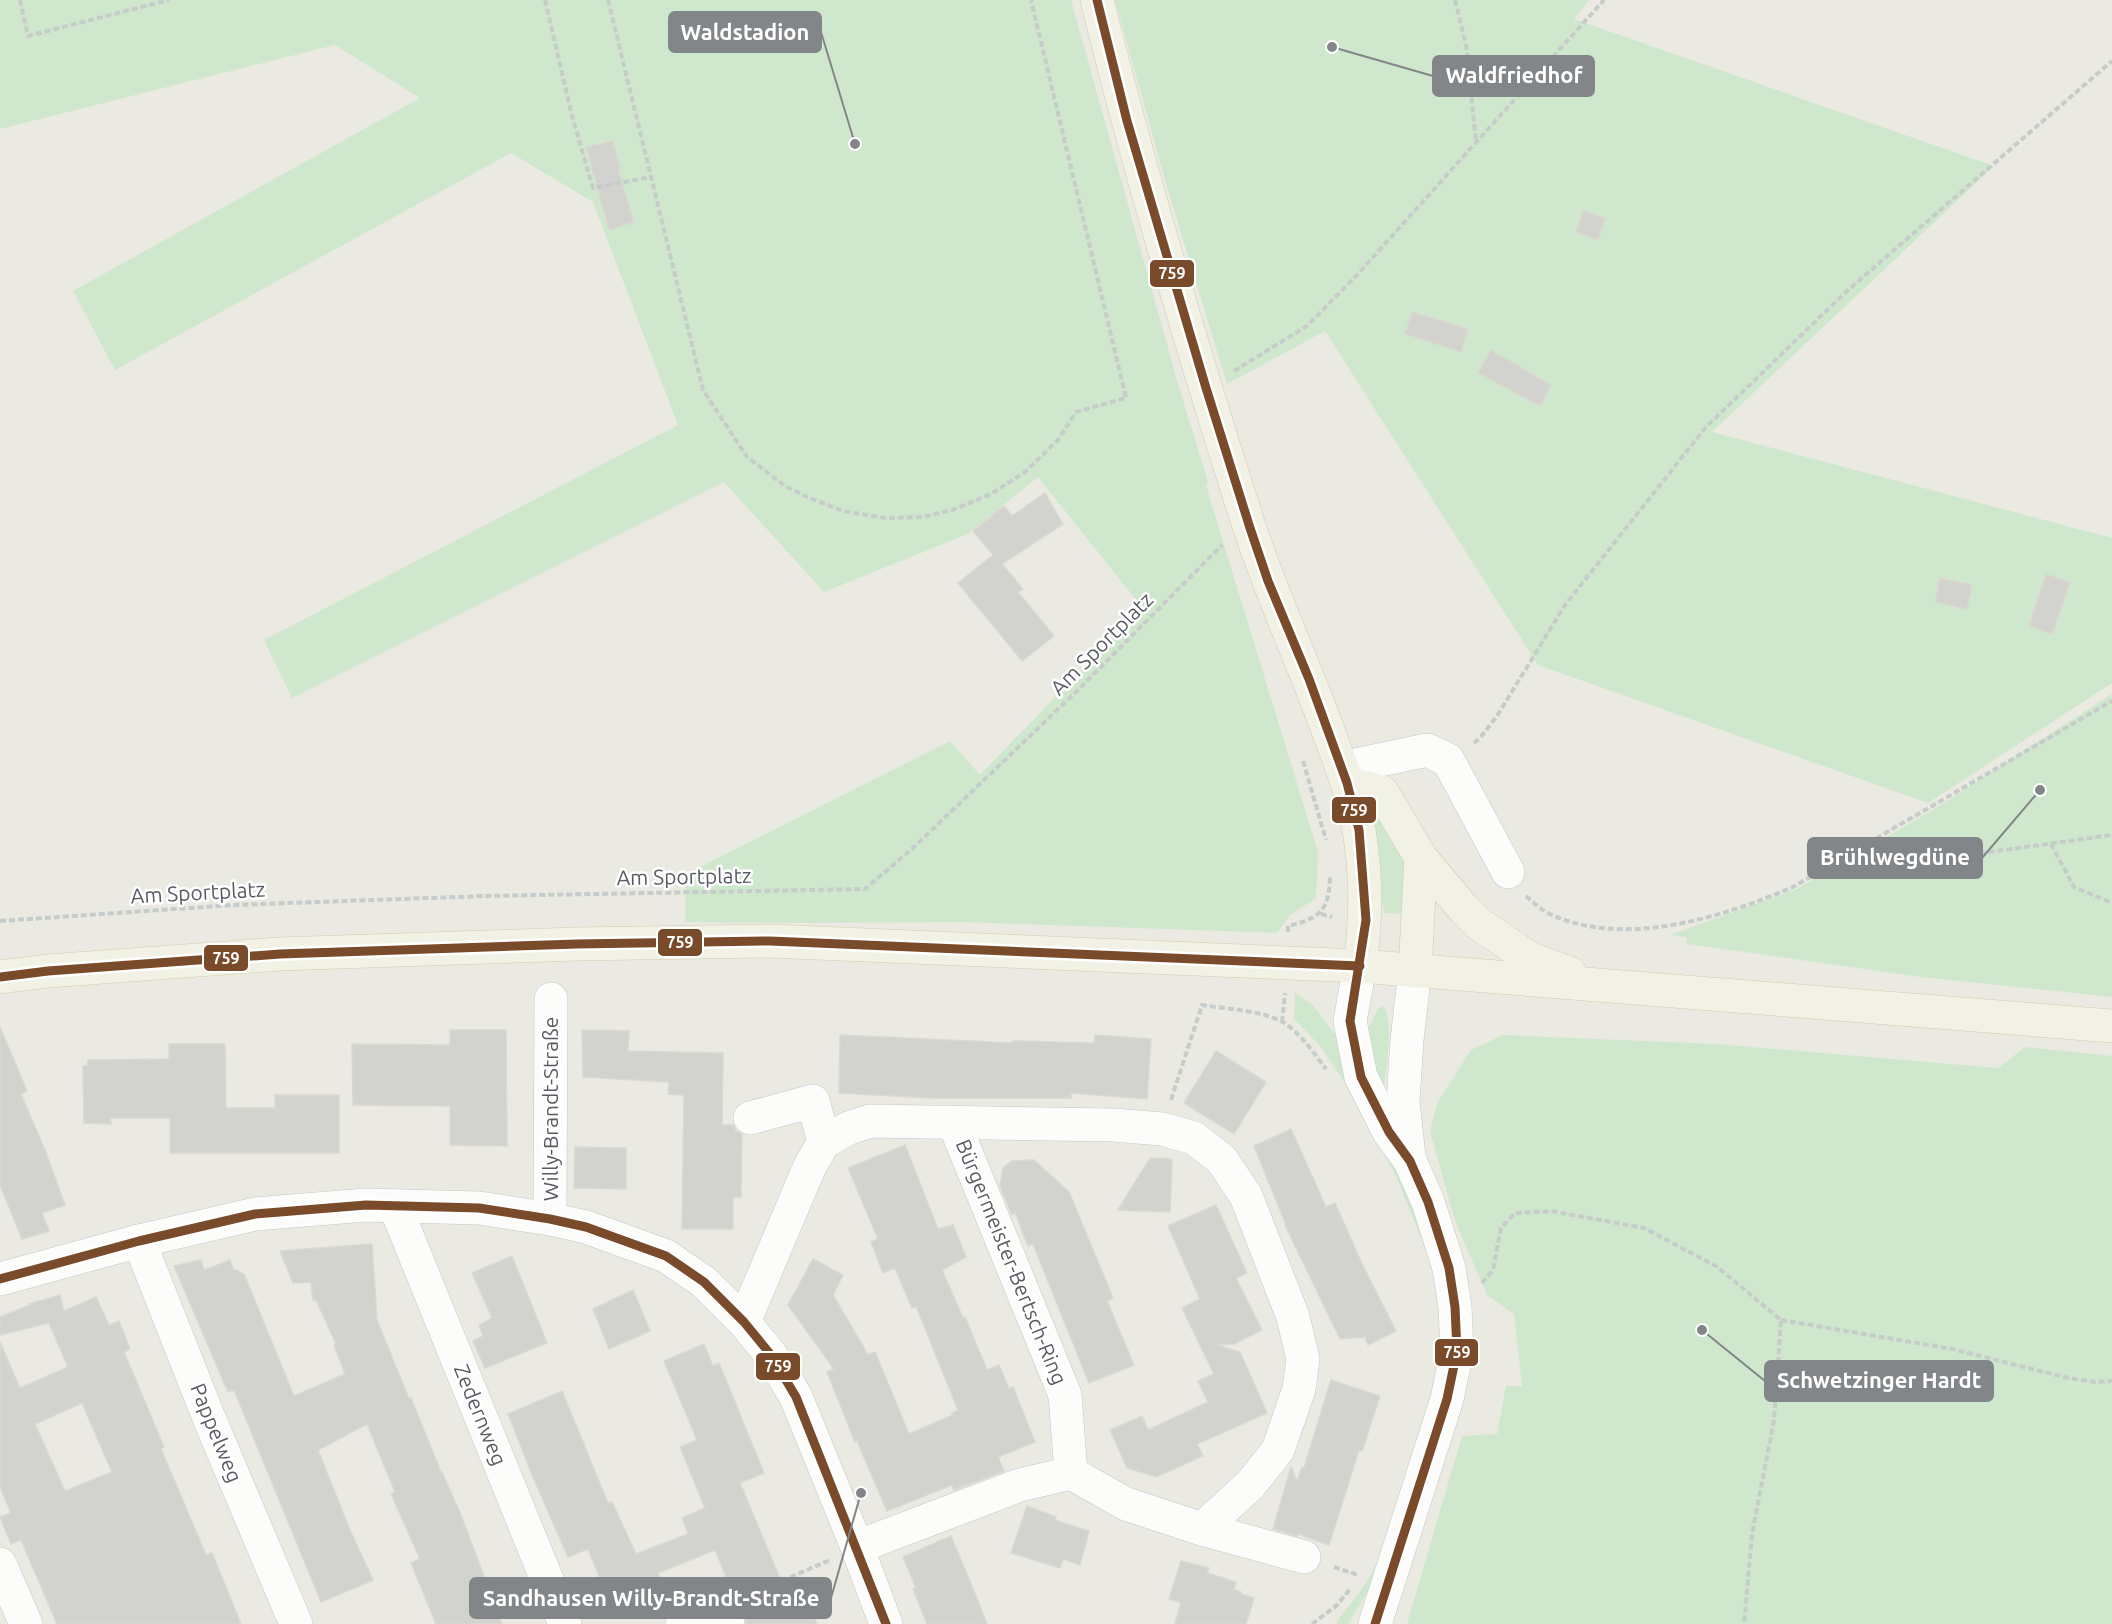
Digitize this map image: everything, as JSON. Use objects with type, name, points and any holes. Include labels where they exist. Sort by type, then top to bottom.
[{"type":"main road","points":[[1097,0],[1127,121],[1206,388],[1268,581],[1310,679],[1345,775],[1359,830],[1364,875],[1366,920],[1360,966]]},
{"type":"main road","points":[[1345,775],[1382,792],[1421,858],[1479,924],[1531,959],[1607,986]]},
{"type":"main road","points":[[1415,971],[1421,858]]},
{"type":"main road","points":[[0,976],[280,954],[577,944],[770,941],[1360,966],[2112,1026]]},
{"type":"street","points":[[1345,775],[1427,750],[1448,760],[1508,872]]},
{"type":"street","points":[[1360,966],[1350,1021],[1360,1077],[1389,1132],[1410,1161],[1428,1202],[1449,1268],[1455,1307],[1457,1351],[1447,1399],[1375,1624]]},
{"type":"street","points":[[1410,1161],[1403,1102],[1415,971]]},
{"type":"street","name":"Willy-Brandt-Straße","points":[[550,1219],[551,999]]},
{"type":"street","points":[[744,1323],[809,1168],[824,1142],[813,1101],[750,1118]]},
{"type":"street","name":"Bürgermeister-Bertsch-Ring","points":[[824,1142],[849,1128],[870,1121],[1113,1125],[1162,1128],[1194,1138],[1222,1160],[1246,1196],[1293,1317],[1303,1359],[1299,1389],[1278,1450],[1250,1485],[1202,1529]]},
{"type":"street","name":"Bürgermeister-Bertsch-Ring","points":[[954,1123],[1065,1395],[1071,1473]]},
{"type":"street","name":"Willy-Brandt-Straße","points":[[2,1271],[255,1214],[366,1205],[478,1208],[550,1219],[586,1227],[666,1256],[704,1282],[771,1355],[796,1397],[886,1624]]},
{"type":"street","name":"Zedernweg","points":[[395,1206],[565,1624]]},
{"type":"street","name":"Pappelweg","points":[[139,1241],[209,1418],[296,1624]]},
{"type":"street","points":[[857,1547],[1020,1485],[1071,1473],[1126,1504],[1202,1529],[1304,1557]]},
{"type":"street","points":[[0,1564],[26,1624]]},
{"type":"street","points":[[682,1624],[724,1615]]},
{"type":"path","points":[[20,0],[28,36],[169,0]]},
{"type":"path","points":[[545,0],[572,116],[593,188],[651,177]]},
{"type":"path","points":[[608,0],[703,390],[747,457],[785,486],[843,511],[885,518],[923,517],[955,509],[991,494],[1025,472],[1058,440],[1076,412],[1126,398],[1031,0]]},
{"type":"path","points":[[1455,0],[1466,45],[1476,143]]},
{"type":"path","points":[[1206,388],[1307,326],[1357,275],[1604,0]]},
{"type":"path","points":[[1448,760],[1480,738],[1497,716],[1565,605],[1706,427],[1847,291],[2112,61]]},
{"type":"path","name":"Am Sportplatz","points":[[0,921],[257,904],[865,889],[913,848],[1071,697],[1228,539]]},
{"type":"path","points":[[1508,872],[1522,893],[1551,915],[1600,928],[1635,930],[1710,916],[1758,902],[1793,887],[2112,701]]},
{"type":"path","points":[[1299,751],[1327,847]]},
{"type":"path","points":[[1836,863],[1931,860],[2112,835]]},
{"type":"path","points":[[2051,844],[2074,887],[2112,903]]},
{"type":"path","points":[[1321,914],[1328,896],[1329,873]]},
{"type":"path","points":[[1288,936],[1288,926],[1321,914],[1332,917]]},
{"type":"path","points":[[1162,1128],[1202,1005],[1266,1016],[1282,1022],[1285,992]]},
{"type":"path","points":[[1455,1307],[1470,1298],[1493,1270],[1501,1228],[1515,1212],[1551,1211],[1644,1228],[1716,1266],[1781,1320],[1952,1349],[2077,1379],[2095,1382],[2112,1381]]},
{"type":"path","points":[[1744,1624],[1752,1534],[1774,1420],[1781,1320]]},
{"type":"path","points":[[724,1615],[857,1547]]},
{"type":"path","points":[[1312,1624],[1336,1606],[1365,1569]]},
{"type":"green space","points":[[0,0],[1071,0],[1178,384],[1208,482],[1206,485],[1210,499],[1318,852],[1316,898],[1290,915],[1277,933],[964,922],[685,922],[686,874],[950,741],[980,775],[1142,607],[1038,477],[968,534],[824,592],[724,482],[292,698],[264,640],[678,425],[593,202],[511,153],[115,370],[73,291],[420,98],[335,45],[0,129]]},
{"type":"green space","points":[[1115,0],[1589,0],[1574,19],[1994,166],[1712,432],[2112,538],[2112,683],[1928,803],[1538,665],[1325,331],[1227,384],[1165,180]]},
{"type":"green space","points":[[2112,694],[2112,997],[1921,977],[1687,944],[1686,937],[1670,935],[1797,889],[1933,810]]},
{"type":"green space","points":[[1371,805],[1409,869],[1407,914],[1384,913],[1367,807]]},
{"type":"green space","points":[[1295,993],[1313,1005],[1337,1037],[1373,1126],[1415,1209],[1445,1305],[1442,1374],[1384,1564],[1348,1624],[1337,1624],[1337,1621],[1360,1592],[1378,1563],[1431,1403],[1440,1354],[1441,1307],[1432,1265],[1395,1174],[1345,1083],[1321,1047],[1294,1019]]},
{"type":"green space","points":[[1383,1006],[1387,1012],[1389,1034],[1383,1095],[1367,1031],[1378,1009]]},
{"type":"green space","points":[[1503,1035],[1716,1044],[1998,1068],[2025,1047],[2112,1056],[2112,1624],[1407,1624],[1462,1436],[1497,1434],[1506,1386],[1522,1386],[1514,1314],[1487,1295],[1455,1221],[1430,1131],[1437,1103],[1471,1050]]},
{"type":"building","points":[[613,141],[620,168],[618,169],[634,222],[609,230],[586,147]]},
{"type":"building","points":[[1583,211],[1605,218],[1598,240],[1576,232]]},
{"type":"building","points":[[1412,312],[1468,329],[1461,352],[1405,334]]},
{"type":"building","points":[[1491,350],[1551,385],[1540,406],[1478,373]]},
{"type":"building","points":[[1045,493],[1063,524],[1002,564],[1023,589],[1018,592],[1054,636],[1022,661],[958,583],[993,555],[973,531],[1004,506],[1012,516]]},
{"type":"building","points":[[2046,574],[2070,582],[2052,634],[2029,626]]},
{"type":"building","points":[[1940,578],[1972,585],[1967,609],[1935,602]]},
{"type":"building","points":[[0,1027],[27,1091],[21,1094],[65,1205],[42,1213],[49,1231],[22,1239],[0,1185]]},
{"type":"building","points":[[450,1030],[506,1030],[507,1146],[450,1145],[450,1106],[353,1105],[352,1044],[450,1045]]},
{"type":"building","points":[[582,1030],[629,1031],[628,1051],[723,1053],[722,1125],[733,1125],[736,1131],[742,1134],[741,1197],[733,1197],[733,1229],[682,1229],[684,1095],[668,1094],[669,1082],[583,1077]]},
{"type":"building","points":[[840,1035],[1012,1043],[1012,1041],[1094,1043],[1095,1035],[1151,1039],[1147,1099],[1071,1093],[1071,1098],[931,1098],[839,1093]]},
{"type":"building","points":[[169,1044],[225,1044],[226,1108],[275,1108],[275,1095],[339,1095],[339,1153],[170,1153],[170,1118],[110,1118],[111,1124],[84,1123],[83,1066],[88,1066],[88,1060],[169,1059]]},
{"type":"building","points":[[1216,1051],[1266,1082],[1234,1134],[1184,1103]]},
{"type":"building","points":[[1291,1129],[1326,1207],[1335,1203],[1363,1266],[1396,1331],[1368,1345],[1365,1337],[1340,1339],[1285,1225],[1254,1146]]},
{"type":"building","points":[[905,1145],[938,1229],[953,1225],[966,1257],[942,1270],[963,1318],[965,1317],[987,1370],[999,1365],[1009,1389],[1013,1387],[1035,1442],[998,1457],[1004,1471],[954,1490],[952,1485],[887,1511],[857,1441],[855,1442],[827,1372],[834,1369],[788,1305],[813,1259],[843,1275],[833,1295],[868,1355],[875,1352],[909,1434],[953,1415],[952,1413],[958,1410],[916,1306],[912,1308],[895,1268],[883,1273],[871,1242],[878,1239],[848,1168]]},
{"type":"building","points":[[575,1147],[626,1148],[626,1189],[574,1188]]},
{"type":"building","points":[[1150,1158],[1172,1159],[1170,1212],[1118,1210]]},
{"type":"building","points":[[1034,1160],[1069,1192],[1113,1298],[1107,1301],[1134,1365],[1089,1383],[1033,1244],[1028,1246],[1015,1212],[1012,1215],[1000,1186],[1003,1168],[1012,1161]]},
{"type":"building","points":[[1216,1205],[1247,1273],[1236,1278],[1262,1330],[1234,1344],[1217,1345],[1240,1352],[1267,1413],[1197,1444],[1203,1456],[1156,1477],[1127,1468],[1110,1430],[1142,1416],[1148,1430],[1208,1402],[1198,1381],[1214,1374],[1182,1308],[1200,1299],[1168,1226]]},
{"type":"building","points":[[372,1244],[377,1320],[409,1399],[411,1398],[461,1515],[502,1624],[436,1624],[411,1563],[420,1559],[391,1494],[395,1492],[367,1424],[318,1450],[373,1580],[321,1602],[234,1390],[228,1392],[174,1266],[201,1260],[204,1270],[230,1260],[233,1269],[244,1274],[294,1396],[345,1374],[334,1345],[336,1344],[316,1300],[313,1300],[311,1282],[293,1283],[280,1251]]},
{"type":"building","points":[[512,1256],[547,1343],[485,1368],[473,1341],[483,1336],[479,1325],[492,1318],[472,1273]]},
{"type":"building","points":[[633,1290],[650,1331],[609,1349],[593,1309]]},
{"type":"building","points":[[60,1295],[64,1311],[96,1297],[109,1325],[119,1321],[130,1349],[124,1352],[164,1447],[161,1449],[206,1555],[212,1553],[241,1624],[57,1624],[21,1540],[11,1544],[0,1517],[11,1513],[0,1487],[0,1342],[20,1388],[68,1367],[49,1323],[0,1335],[0,1317],[29,1304]],"holes":[[[82,1403],[112,1472],[65,1491],[35,1424]]]},
{"type":"building","points":[[704,1344],[713,1366],[719,1363],[764,1473],[740,1483],[789,1600],[804,1594],[817,1624],[746,1624],[746,1619],[751,1617],[735,1581],[729,1584],[715,1550],[658,1573],[670,1604],[644,1615],[640,1605],[615,1616],[588,1549],[568,1557],[533,1477],[508,1414],[562,1391],[608,1503],[612,1502],[636,1554],[688,1534],[682,1518],[705,1508],[680,1447],[697,1440],[664,1361]]},
{"type":"building","points":[[1331,1380],[1380,1396],[1362,1451],[1359,1450],[1329,1545],[1298,1534],[1297,1536],[1273,1529],[1291,1467],[1297,1481],[1302,1467],[1304,1468]]},
{"type":"building","points":[[1027,1506],[1056,1517],[1055,1520],[1089,1531],[1080,1565],[1063,1559],[1060,1568],[1011,1553]]},
{"type":"building","points":[[951,1536],[987,1624],[927,1624],[903,1557]]},
{"type":"building","points":[[1181,1561],[1209,1568],[1207,1573],[1236,1582],[1234,1589],[1254,1598],[1246,1624],[1175,1624],[1181,1603],[1169,1599]]},
{"type":"transit line","name":"759","points":[[1097,0],[1127,121],[1250,528],[1268,581],[1309,679],[1347,783],[1359,830],[1366,920],[1350,1021],[1361,1077],[1389,1132],[1410,1161],[1428,1202],[1449,1268],[1455,1307],[1457,1351],[1447,1399],[1375,1624]]},
{"type":"transit line","name":"759","points":[[0,977],[48,971],[280,954],[577,944],[770,941],[1360,966]]},
{"type":"transit line","name":"759","points":[[0,1279],[139,1241],[255,1214],[366,1205],[479,1208],[550,1219],[586,1227],[666,1256],[704,1282],[744,1322],[771,1355],[796,1397],[886,1624]]},
{"type":"place","name":"Waldfriedhof","points":[[1332,47]]},
{"type":"place","name":"Waldstadion","points":[[855,144]]},
{"type":"place","name":"Brühlwegdüne","points":[[2040,790]]},
{"type":"place","name":"Schwetzinger Hardt","points":[[1702,1330]]},
{"type":"place","name":"Sandhausen Willy-Brandt-Straße","points":[[861,1493]]}]
